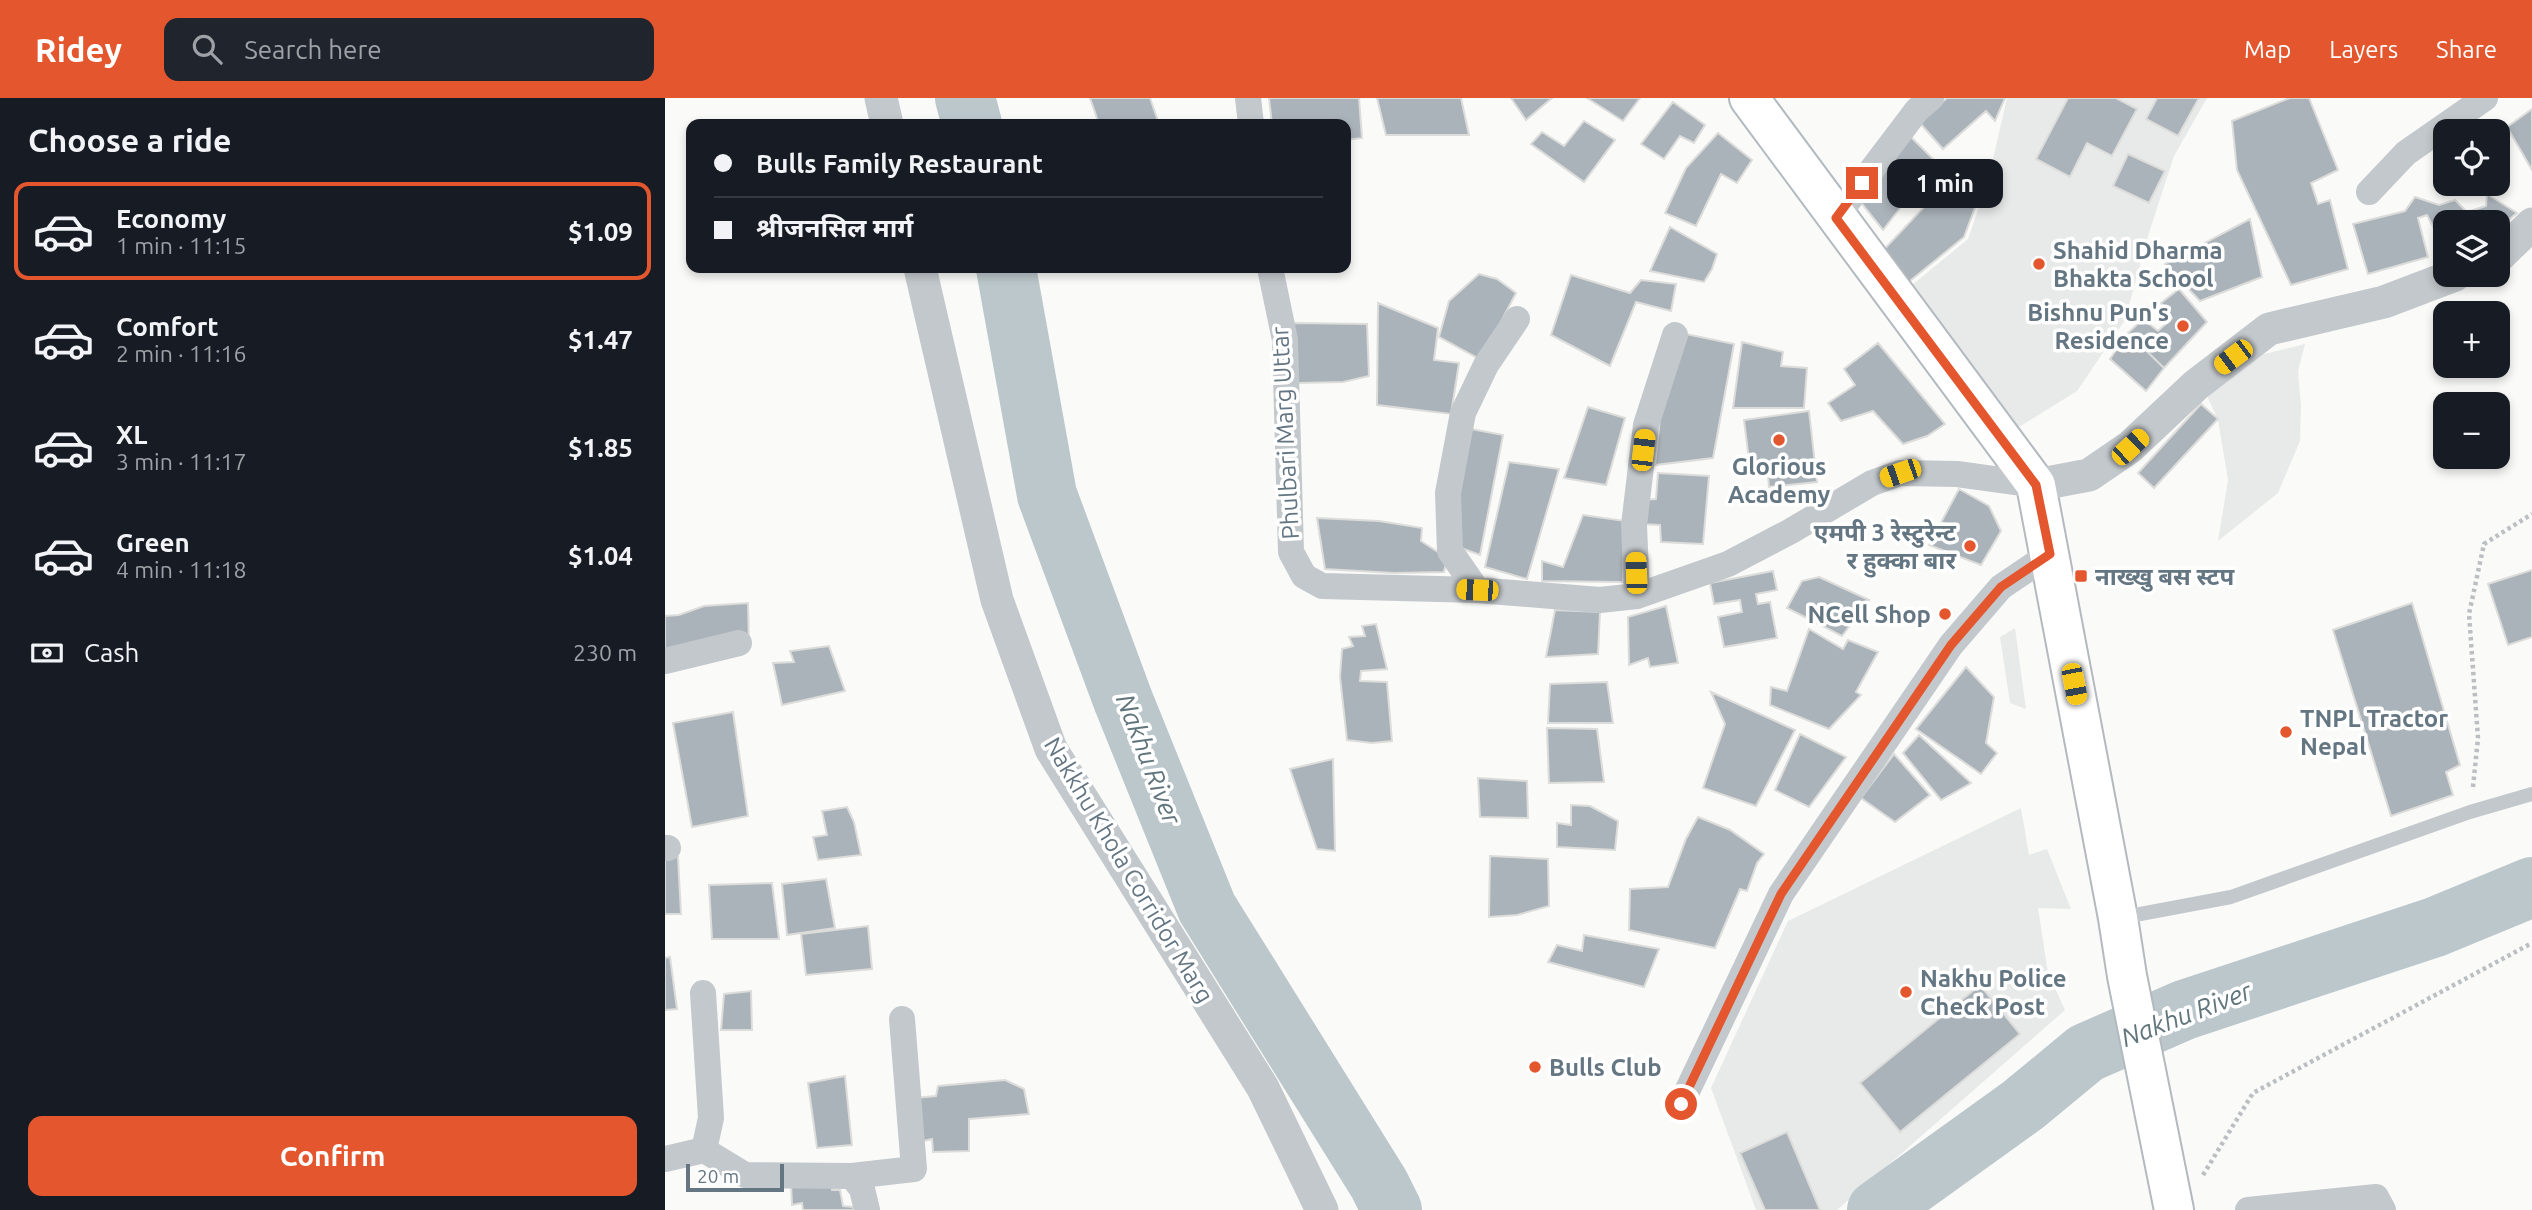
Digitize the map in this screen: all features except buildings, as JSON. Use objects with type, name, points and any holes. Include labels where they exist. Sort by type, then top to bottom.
[{"type":"main road","points":[[1749,98],[2036,485],[2127,976],[2174,1210]]},
{"type":"street","points":[[881,98],[886,119]]},
{"type":"street","points":[[1248,98],[1250,119]]},
{"type":"street","points":[[1836,218],[1917,110],[1931,98]]},
{"type":"street","points":[[2369,192],[2406,153],[2484,98]]},
{"type":"street","points":[[2510,245],[2532,224]]},
{"type":"street","name":"Nakkhu Khola Corridor Marg","points":[[921,273],[997,600],[1051,749],[1263,1088],[1322,1210]]},
{"type":"street","name":"Phulbari Marg Uttar","points":[[1271,273],[1285,340],[1291,552],[1304,576],[1322,586],[1477,590]]},
{"type":"street","points":[[1517,319],[1486,365],[1463,413],[1448,493],[1450,551],[1477,590],[1600,600],[1637,596],[1728,564],[1791,531],[1872,483],[1900,473],[1957,474],[2036,485],[2089,475],[2130,447],[2196,385],[2269,329],[2384,302],[2433,283]]},
{"type":"street","points":[[1637,596],[1634,525],[1646,425],[1675,335]]},
{"type":"street","points":[[1681,1104],[1781,894],[1951,645],[2001,587],[2050,554]]},
{"type":"street","points":[[665,661],[739,643]]},
{"type":"street","points":[[703,993],[711,1118],[704,1150]]},
{"type":"street","points":[[665,1159],[704,1150],[745,1175],[852,1176],[913,1169],[902,1019]]},
{"type":"street","points":[[852,1176],[862,1189],[867,1210]]},
{"type":"street","points":[[2248,1210],[2377,1197],[2383,1210]]},
{"type":"lane","points":[[2118,918],[2231,897],[2532,794]]},
{"type":"path","points":[[2470,813],[2478,738],[2469,614],[2484,544],[2532,514]]},
{"type":"path","points":[[2203,1175],[2253,1093],[2532,943]]},
{"type":"shaded area","name":"Shahid Dharma Bhakta School","points":[[2007,98],[2207,98],[2174,156],[2125,320],[2077,391],[2019,427],[1906,290],[1968,239],[1988,181]]},
{"type":"shaded area","points":[[2305,344],[2298,371],[2300,441],[2278,493],[2218,541],[2228,480],[2218,420],[2207,396],[2260,355]]},
{"type":"shaded area","points":[[2015,628],[2026,709],[2010,703],[2000,637]]},
{"type":"shaded area","name":"Nakhu Police Check Post","points":[[2021,808],[2029,855],[2047,849],[2071,909],[2038,908],[2048,973],[2065,1010],[1837,1210],[1756,1210],[1711,1088],[1788,921]]},
{"type":"waterway","name":"Nakhu River","points":[[965,98],[971,119]]},
{"type":"waterway","name":"Nakhu River","points":[[1007,273],[1047,495],[1123,700],[1207,908],[1379,1184],[1392,1210]]},
{"type":"waterway","name":"Nakhu River","points":[[1877,1210],[2023,1105],[2086,1053],[2184,1010],[2435,927],[2532,887]]},
{"type":"place","name":"Shahid Dharma Bhakta School","points":[[2039,264]]},
{"type":"place","name":"Bishnu Pun's Residence","points":[[2183,326]]},
{"type":"place","name":"Glorious Academy","points":[[1779,440]]},
{"type":"place","name":"एमपी 3 रेस्टुरेन्ट र हुक्का बार","points":[[1970,546]]},
{"type":"place","name":"नाख्खु बस स्टप","points":[[2081,576]]},
{"type":"place","name":"NCell Shop","points":[[1945,614]]},
{"type":"place","name":"TNPL Tractor Nepal","points":[[2286,732]]},
{"type":"place","name":"Nakhu Police Check Post","points":[[1906,992]]},
{"type":"place","name":"Bulls Club","points":[[1535,1067]]},
{"type":"route","points":[[1681,1104],[1781,894],[1951,645],[2001,587],[2050,554],[2036,485],[1836,218],[1862,183]]}]
